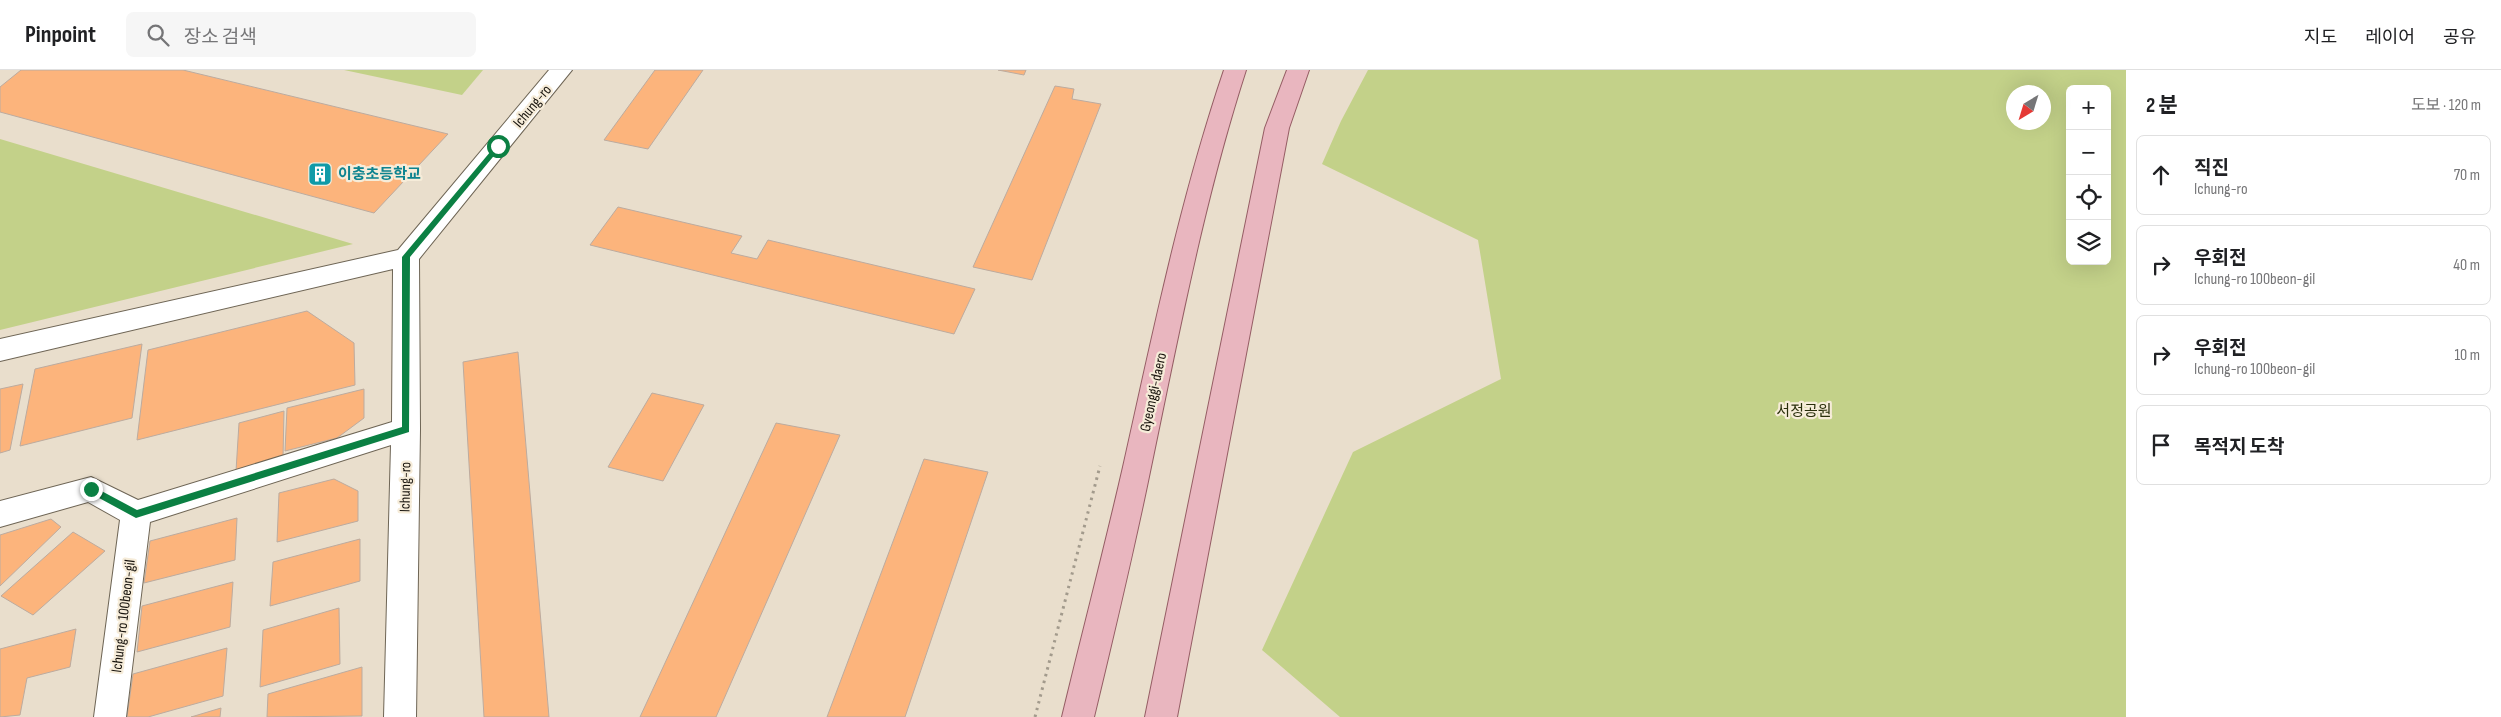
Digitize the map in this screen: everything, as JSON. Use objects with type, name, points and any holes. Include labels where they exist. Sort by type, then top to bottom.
[{"type":"main road","name":"Gyeonggi-daero","points":[[1078,717],[1137,467],[1182,256],[1214,130],[1235,70]]},
{"type":"main road","points":[[1161,717],[1277,128],[1298,70]]},
{"type":"street","name":"Ichung-ro","points":[[400,717],[406,429],[406,257],[561,70]]},
{"type":"street","points":[[0,350],[406,257]]},
{"type":"street","points":[[0,514],[91,489],[136,514],[406,429]]},
{"type":"street","name":"Ichung-ro 100beon-gil","points":[[110,717],[136,514]]},
{"type":"green space","points":[[344,70],[483,70],[462,95]]},
{"type":"green space","name":"서정공원","points":[[1368,70],[2126,70],[2126,717],[1340,717],[1262,650],[1353,452],[1501,379],[1478,240],[1322,164],[1341,121]]},
{"type":"green space","points":[[0,139],[353,244],[0,330]]},
{"type":"building","name":"이충초등학교","points":[[21,70],[183,70],[448,134],[374,213],[0,112],[0,87]]},
{"type":"building","points":[[655,70],[703,70],[648,149],[604,140]]},
{"type":"building","points":[[998,70],[1026,70],[1024,75]]},
{"type":"building","points":[[1055,86],[1074,89],[1072,99],[1101,104],[1032,280],[973,267]]},
{"type":"building","points":[[618,207],[742,236],[731,253],[757,259],[768,240],[975,289],[954,334],[590,245]]},
{"type":"building","points":[[307,311],[354,343],[355,385],[137,440],[148,350]]},
{"type":"building","points":[[142,344],[132,418],[20,446],[35,369]]},
{"type":"building","points":[[518,352],[549,717],[484,717],[463,362]]},
{"type":"building","points":[[23,384],[10,450],[0,453],[0,389]]},
{"type":"building","points":[[364,389],[364,418],[337,438],[285,451],[287,408]]},
{"type":"building","points":[[652,393],[704,405],[663,481],[608,467]]},
{"type":"building","points":[[284,411],[283,458],[236,471],[239,423]]},
{"type":"building","points":[[776,423],[840,435],[716,717],[640,717]]},
{"type":"building","points":[[924,459],[988,472],[905,717],[827,717]]},
{"type":"building","points":[[334,479],[358,491],[358,521],[277,542],[279,493]]},
{"type":"building","points":[[237,518],[235,560],[144,583],[150,541]]},
{"type":"building","points":[[51,519],[61,527],[0,586],[0,535]]},
{"type":"building","points":[[73,532],[105,551],[33,615],[1,596]]},
{"type":"building","points":[[360,539],[360,581],[270,606],[273,562]]},
{"type":"building","points":[[233,582],[230,627],[137,652],[142,606]]},
{"type":"building","points":[[339,608],[340,664],[260,687],[263,630]]},
{"type":"building","points":[[76,629],[70,667],[27,678],[20,715],[0,717],[0,649]]},
{"type":"building","points":[[227,648],[223,696],[148,717],[127,717],[133,674]]},
{"type":"building","points":[[362,667],[362,716],[267,717],[268,694]]},
{"type":"building","points":[[221,708],[220,717],[191,717]]},
{"type":"place","name":"이충초등학교","points":[[320,174]]},
{"type":"route","points":[[91,489],[136,514],[406,429],[406,257],[498,146]]}]
